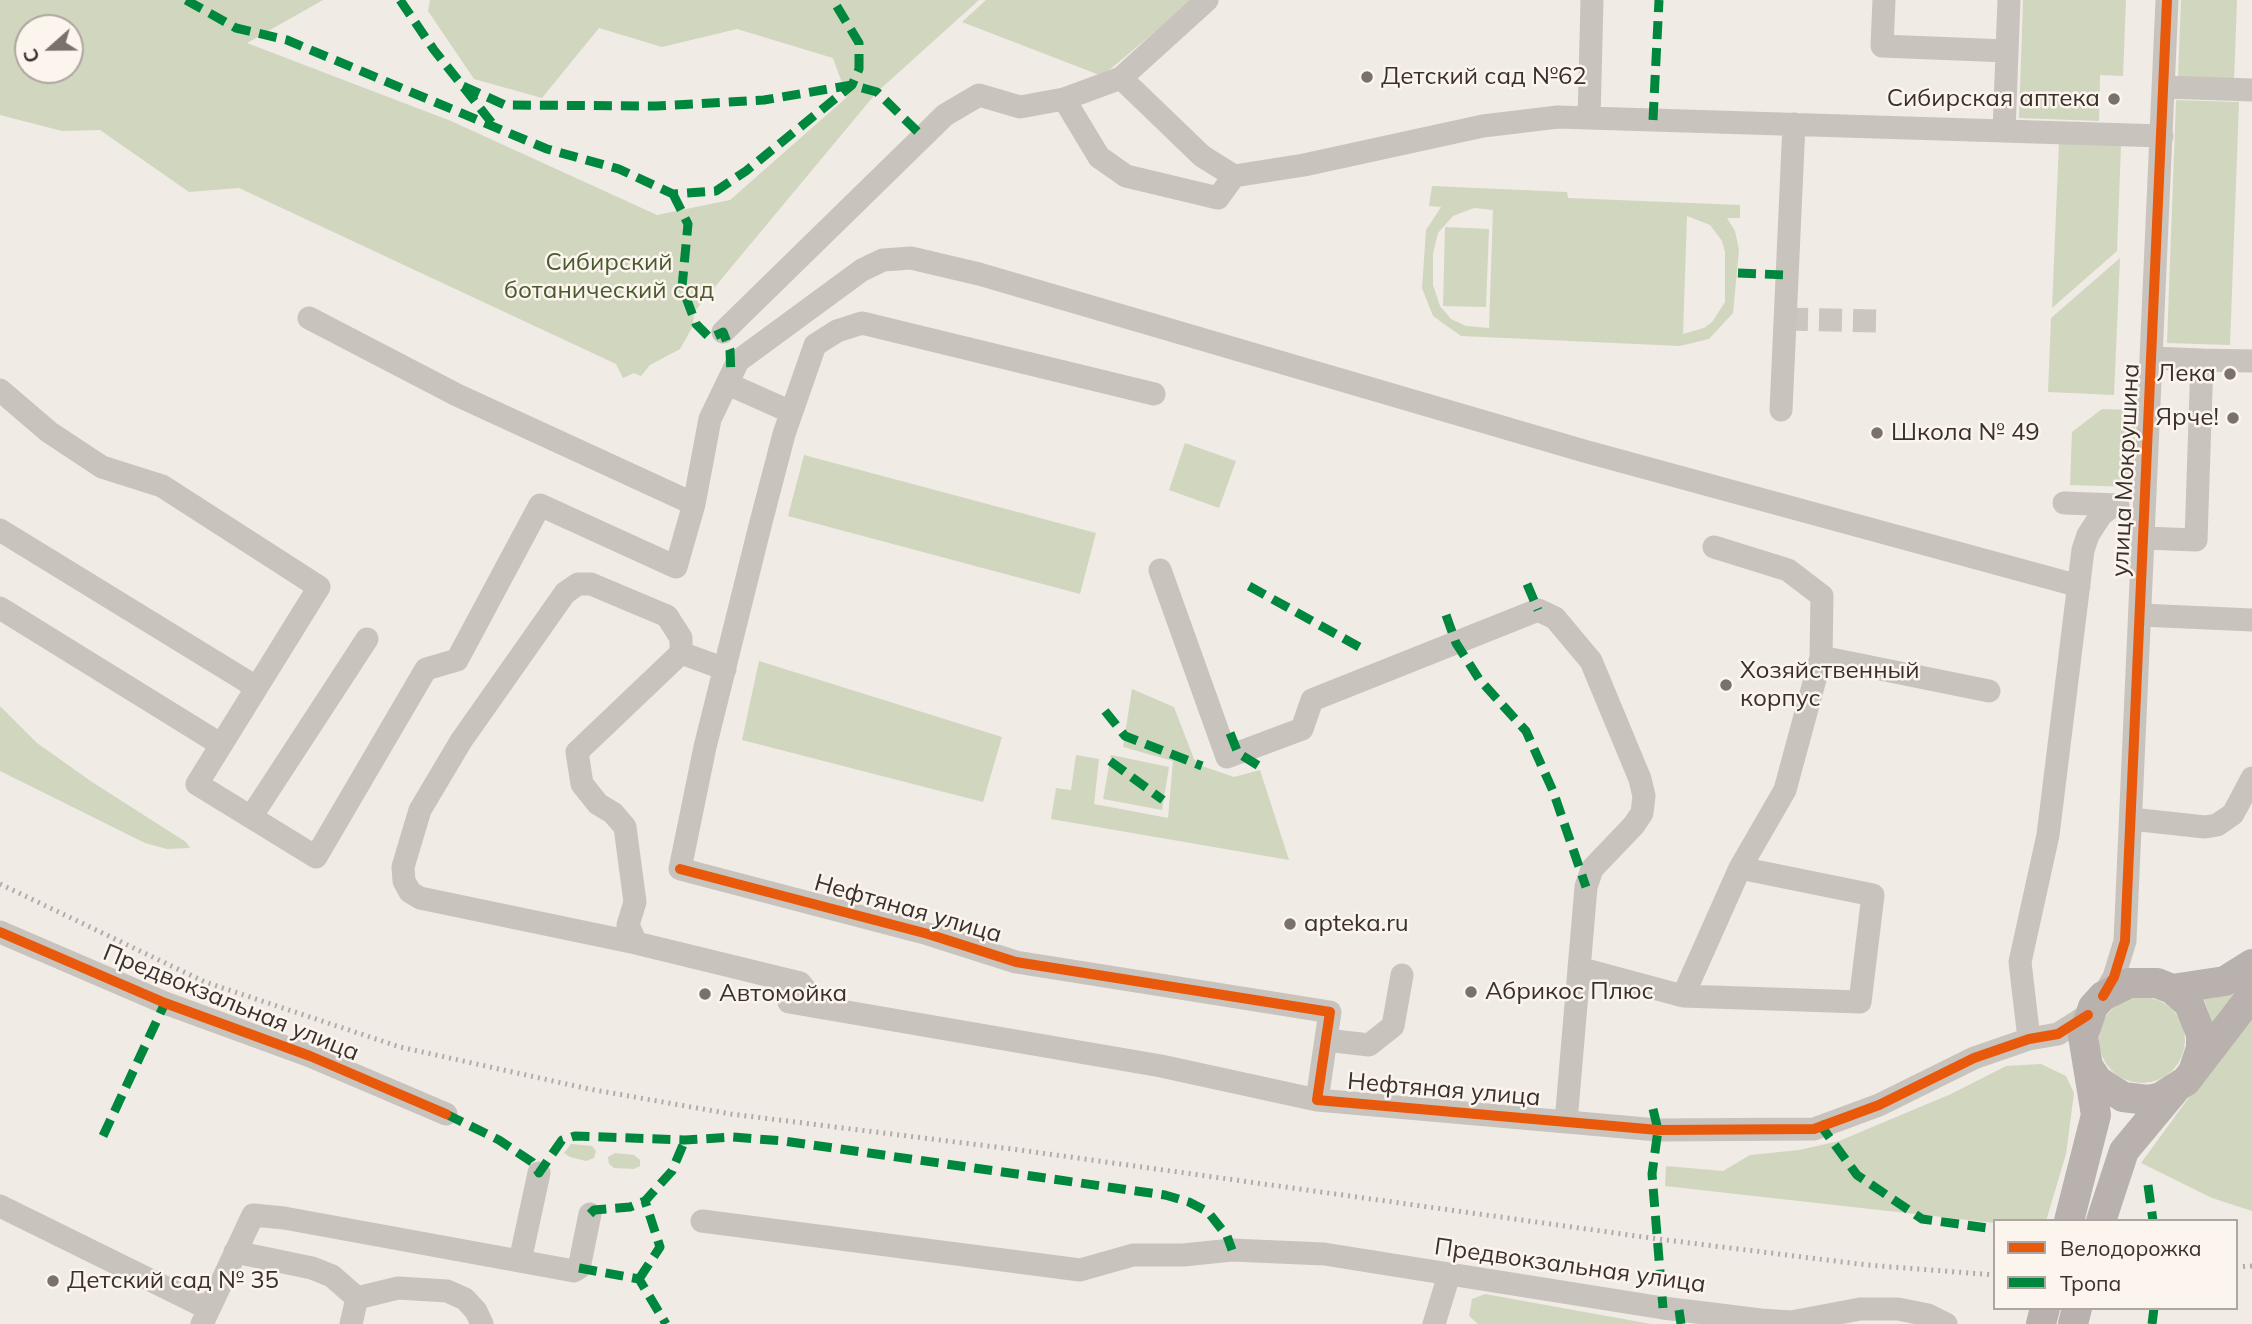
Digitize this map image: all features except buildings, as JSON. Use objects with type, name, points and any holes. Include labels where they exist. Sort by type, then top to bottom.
[{"type":"main road","points":[[2070,1219],[2096,1115],[2083,1036],[2096,1006],[2129,982],[2164,986],[2225,982],[2252,964]]},
{"type":"main road","points":[[2087,1063],[2104,1086],[2123,1097],[2148,1100],[2185,1080],[2201,1048],[2199,1026],[2189,1004],[2164,986]]},
{"type":"main road","points":[[2102,1219],[2124,1150],[2185,1080],[2252,995]]},
{"type":"street","points":[[723,332],[945,115],[979,95],[1020,107],[1064,99],[1121,78],[1207,0]]},
{"type":"street","points":[[1589,118],[1592,0]]},
{"type":"street","points":[[1884,0],[1882,46],[2007,51]]},
{"type":"street","points":[[2004,131],[2009,0]]},
{"type":"street","name":"улица Мокрушина","points":[[2096,1006],[2114,977],[2125,941],[2167,0]]},
{"type":"street","points":[[1121,78],[1202,156],[1234,176],[1304,165],[1483,126],[1558,117],[2162,136]]},
{"type":"street","points":[[2164,87],[2252,90]]},
{"type":"street","points":[[1064,99],[1099,157],[1126,176],[1218,198],[1234,176]]},
{"type":"street","points":[[1782,410],[1794,124]]},
{"type":"street","points":[[0,390],[49,432],[102,467],[162,486],[320,587],[197,784],[316,858],[426,669],[457,660],[540,505],[676,567],[694,504],[710,419],[738,361],[862,270],[883,260],[911,258],[1099,309],[1584,451],[2079,586]]},
{"type":"street","points":[[309,318],[457,395],[694,504]]},
{"type":"street","points":[[681,653],[725,669],[791,412],[814,345],[837,331],[862,323],[1154,394]]},
{"type":"street","points":[[2152,358],[2252,361]]},
{"type":"street","points":[[2144,538],[2196,540],[2202,360]]},
{"type":"street","points":[[728,384],[791,412]]},
{"type":"street","points":[[2064,503],[2146,506]]},
{"type":"street","points":[[2087,1063],[2060,1043],[2036,1039],[2020,962],[2048,835],[2079,586],[2088,535],[2101,514],[2114,505]]},
{"type":"street","points":[[0,530],[256,687]]},
{"type":"street","points":[[1683,996],[1740,868],[1785,789],[1821,657],[1822,596],[1788,570],[1714,547]]},
{"type":"street","points":[[1160,570],[1227,757],[1302,729],[1312,700],[1538,610],[1555,618],[1591,661],[1600,676],[1644,796],[1642,813],[1592,869],[1586,887],[1566,1122]]},
{"type":"street","points":[[636,943],[628,925],[635,902],[625,827],[614,813],[598,804],[582,784],[577,752],[681,653],[681,639],[667,616],[591,583],[578,584],[565,593],[461,741],[419,810],[402,867],[404,881],[410,892],[420,898],[636,943],[800,983],[819,1007]]},
{"type":"street","points":[[0,608],[220,744]]},
{"type":"street","points":[[2141,615],[2252,620]]},
{"type":"street","points":[[251,817],[367,639]]},
{"type":"street","points":[[1821,657],[1989,691]]},
{"type":"street","name":"Нефтяная улица","points":[[725,669],[680,869],[928,934],[1016,962],[1330,1012],[1317,1100],[1658,1130],[1814,1129],[1879,1105],[1974,1058],[2069,1028],[2096,1006]]},
{"type":"street","points":[[2131,819],[2205,827],[2217,825],[2233,814],[2252,778]]},
{"type":"street","points":[[1579,968],[1683,996],[1860,1002],[1872,895],[1740,868]]},
{"type":"street","name":"Предвокзальная улица","points":[[0,932],[164,1003],[310,1056],[446,1114]]},
{"type":"street","points":[[2125,941],[2135,965],[2164,986]]},
{"type":"street","points":[[1326,1040],[1369,1045],[1392,1026],[1402,975]]},
{"type":"street","points":[[789,1002],[1161,1066],[1317,1100]]},
{"type":"street","points":[[520,1261],[539,1173]]},
{"type":"street","points":[[0,1206],[205,1316],[253,1216],[297,1220],[574,1271],[579,1268],[590,1214]]},
{"type":"street","name":"Предвокзальная улица","points":[[702,1221],[1080,1270],[1133,1255],[1183,1255],[1233,1250],[1312,1253],[1663,1308],[1790,1323],[1860,1310],[1898,1309],[1928,1315],[1946,1324]]},
{"type":"street","points":[[235,1252],[312,1268],[332,1276],[357,1298]]},
{"type":"street","points":[[1434,1324],[1449,1275]]},
{"type":"street","points":[[357,1298],[398,1288],[447,1291],[465,1299],[476,1311],[482,1324]]},
{"type":"street","points":[[351,1324],[357,1298]]},
{"type":"green space","name":"Сибирский ботанический сад","points":[[0,0],[323,0],[247,43],[451,121],[657,215],[730,200],[847,97],[833,58],[737,29],[662,47],[599,28],[542,98],[474,79],[428,11],[430,0],[979,0],[877,92],[694,312],[693,326],[680,349],[650,365],[641,376],[634,373],[623,378],[616,364],[239,188],[189,192],[100,130],[62,131],[0,115]]},
{"type":"green space","points":[[986,0],[1193,0],[1102,76],[962,22]]},
{"type":"green space","points":[[2023,0],[2126,0],[2123,76],[2100,75],[2099,121],[2019,118]]},
{"type":"green space","points":[[2181,0],[2237,0],[2234,80],[2178,78]]},
{"type":"green space","points":[[2176,100],[2239,102],[2230,345],[2167,343]]},
{"type":"green space","points":[[2059,142],[2121,145],[2117,251],[2052,308]]},
{"type":"green space","points":[[1432,186],[1567,192],[1568,198],[1740,205],[1740,218],[1727,218],[1735,231],[1739,250],[1733,313],[1709,339],[1680,346],[1461,336],[1433,316],[1422,288],[1426,230],[1441,207],[1429,206]],"holes":[[[1474,208],[1493,210],[1489,328],[1466,326],[1451,319],[1440,306],[1433,285],[1433,253],[1438,233],[1453,216]],[[1687,216],[1710,225],[1722,241],[1725,252],[1725,302],[1712,322],[1704,328],[1683,334]]]},
{"type":"green space","points":[[1445,227],[1489,229],[1486,307],[1443,306]]},
{"type":"green space","points":[[2120,258],[2114,395],[2048,392],[2051,318]]},
{"type":"green space","points":[[2102,409],[2136,410],[2133,487],[2070,485],[2072,432]]},
{"type":"green space","points":[[1185,443],[1236,461],[1219,508],[1169,490]]},
{"type":"green space","points":[[804,455],[1096,533],[1080,594],[788,516]]},
{"type":"green space","points":[[759,661],[1002,737],[983,802],[742,740]]},
{"type":"green space","points":[[1132,689],[1174,707],[1194,759],[1202,766],[1234,777],[1260,770],[1289,860],[1051,819],[1056,788],[1071,790],[1076,755],[1099,759],[1094,804],[1168,818],[1173,761],[1123,747]]},
{"type":"green space","points":[[0,706],[37,743],[186,842],[190,848],[167,849],[145,843],[0,771]]},
{"type":"green space","points":[[1111,755],[1169,767],[1162,810],[1103,799]]},
{"type":"green space","points":[[2252,975],[2215,1029],[2203,997]]},
{"type":"green space","points":[[2134,997],[2150,997],[2173,1009],[2182,1023],[2185,1040],[2182,1057],[2173,1071],[2150,1083],[2134,1083],[2118,1076],[2106,1064],[2099,1048],[2099,1032],[2106,1016],[2118,1004]]},
{"type":"green space","points":[[2252,1011],[2252,1211],[2212,1198],[2141,1163]]},
{"type":"green space","points":[[2041,1064],[2066,1076],[2074,1093],[2066,1154],[2047,1219],[1993,1219],[1993,1223],[1665,1186],[1666,1166],[1723,1171],[1750,1155],[1799,1150],[1839,1141],[1951,1094],[2006,1066]]},
{"type":"green space","points":[[571,1144],[592,1146],[596,1151],[594,1158],[586,1161],[570,1157],[564,1153]]},
{"type":"green space","points":[[615,1153],[634,1155],[640,1160],[640,1166],[634,1169],[614,1168],[609,1164],[608,1157]]},
{"type":"green space","points":[[1485,1294],[1651,1324],[1478,1324],[1469,1316],[1472,1299]]},
{"type":"tunnel","points":[[1785,319],[1877,321]]},
{"type":"railway","points":[[0,884],[205,982],[400,1047],[589,1089],[731,1114],[1020,1150],[1658,1239],[1867,1265],[1993,1275]]},
{"type":"railway","points":[[2238,1267],[2252,1266]]},
{"type":"marked path","points":[[186,0],[236,28],[287,40],[547,149],[619,169],[673,194],[716,191],[746,171],[852,85],[859,69],[859,43],[833,0]]},
{"type":"marked path","points":[[400,0],[434,50],[492,123]]},
{"type":"marked path","points":[[1653,120],[1659,0]]},
{"type":"marked path","points":[[463,86],[505,105],[656,106],[764,100],[852,85],[877,92],[923,137]]},
{"type":"marked path","points":[[673,194],[688,224],[682,287],[696,324],[710,338],[723,332],[730,350],[731,376]]},
{"type":"marked path","points":[[1738,273],[1786,275]]},
{"type":"marked path","points":[[1527,584],[1538,610]]},
{"type":"marked path","points":[[1249,586],[1361,648]]},
{"type":"marked path","points":[[1446,615],[1456,643],[1479,679],[1526,731],[1553,791],[1586,887]]},
{"type":"marked path","points":[[1105,711],[1125,736],[1202,766]]},
{"type":"marked path","points":[[1230,733],[1238,753],[1264,769]]},
{"type":"marked path","points":[[1110,761],[1163,800]]},
{"type":"marked path","points":[[103,1136],[165,1003]]},
{"type":"marked path","points":[[1653,1109],[1658,1130],[1652,1174],[1663,1308]]},
{"type":"marked path","points":[[446,1114],[499,1140],[532,1162],[539,1173],[562,1140],[575,1136],[685,1140],[732,1137],[784,1141],[1165,1195],[1189,1202],[1208,1212],[1227,1236],[1232,1250]]},
{"type":"marked path","points":[[1819,1123],[1857,1175],[1922,1219],[1993,1229]]},
{"type":"marked path","points":[[590,1214],[594,1210],[630,1207],[645,1201],[672,1171],[685,1140]]},
{"type":"marked path","points":[[2148,1185],[2153,1219]]},
{"type":"marked path","points":[[639,1279],[660,1247],[645,1201]]},
{"type":"marked path","points":[[579,1268],[639,1279],[666,1324]]},
{"type":"marked path","points":[[1679,1310],[1681,1324]]},
{"type":"marked path","points":[[2152,1324],[2154,1310]]},
{"type":"cycle path","points":[[2103,996],[2114,977],[2125,941],[2167,0]]},
{"type":"cycle path","points":[[680,869],[928,934],[1016,962],[1330,1012],[1317,1100],[1658,1130],[1814,1129],[1879,1105],[1974,1058],[2029,1039],[2058,1034],[2088,1015]]},
{"type":"cycle path","points":[[0,932],[165,1003],[310,1056],[446,1114]]},
{"type":"place","name":"Детский сад №62","points":[[1367,77]]},
{"type":"place","name":"Сибирская аптека","points":[[2114,99]]},
{"type":"place","name":"Лека","points":[[2230,374]]},
{"type":"place","name":"Ярче!","points":[[2233,418]]},
{"type":"place","name":"Школа № 49","points":[[1877,433]]},
{"type":"place","name":"Хозяйственный корпус","points":[[1726,685]]},
{"type":"place","name":"apteka.ru","points":[[1290,924]]},
{"type":"place","name":"Абрикос Плюс","points":[[1471,992]]},
{"type":"place","name":"Автомойка","points":[[705,994]]},
{"type":"place","name":"Детский сад № 35","points":[[53,1281]]}]
